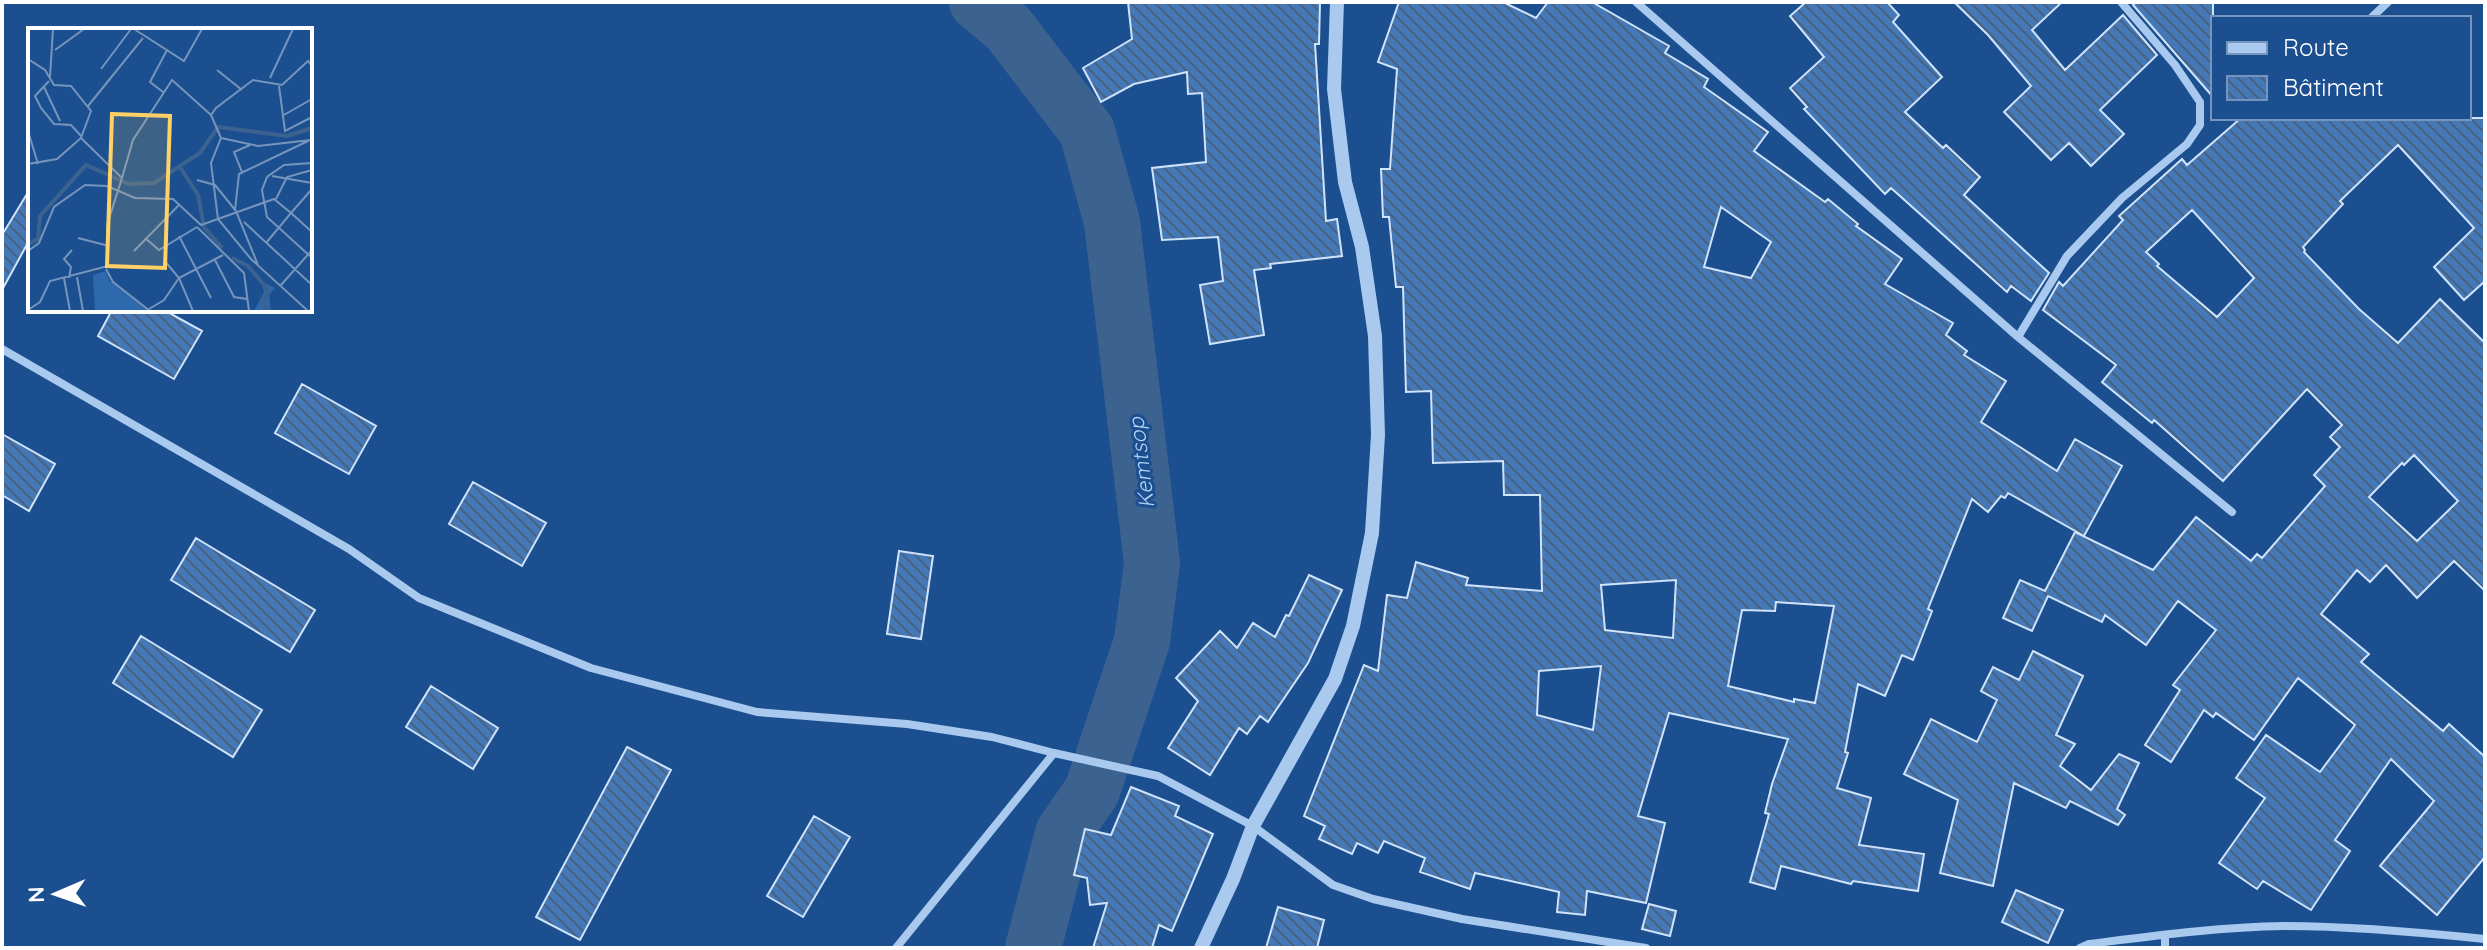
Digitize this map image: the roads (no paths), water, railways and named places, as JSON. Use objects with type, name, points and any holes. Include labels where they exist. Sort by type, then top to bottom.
[{"type":"street","points":[[1201,948],[1253,826],[1335,679],[1353,626],[1372,533],[1378,435],[1375,336],[1362,247],[1345,182],[1334,89],[1337,2]]},
{"type":"street","points":[[1636,2],[2018,337],[2232,512]]},
{"type":"street","points":[[2018,337],[2067,256],[2122,198],[2187,144],[2200,125],[2200,102],[2175,65],[2121,2]]},
{"type":"street","points":[[2373,16],[2388,2]]},
{"type":"street","points":[[2,349],[349,549],[419,598],[591,668],[757,712],[907,724],[992,737],[1158,776],[1253,826],[1333,885],[1373,899],[1462,919],[1646,948]]},
{"type":"street","points":[[896,948],[1054,753]]},
{"type":"street","points":[[2080,948],[2089,944],[2165,935],[2282,926],[2396,930],[2485,939]]},
{"type":"street","points":[[2165,935],[2165,948]]},
{"type":"waterway","name":"Kemtsop","points":[[977,2],[1008,28],[1087,131],[1112,222],[1152,563],[1142,641],[1092,791],[1063,833],[1033,948]]}]
